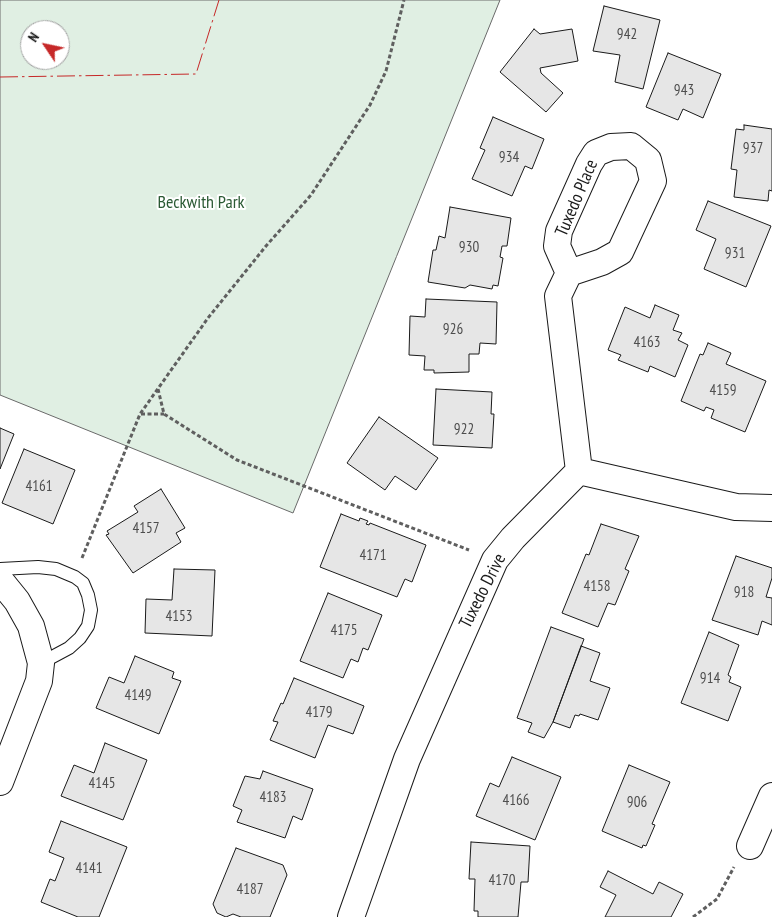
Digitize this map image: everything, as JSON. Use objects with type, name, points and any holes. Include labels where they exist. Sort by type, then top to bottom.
[{"type":"street","name":"Tuxedo Place","points":[[611,146],[631,146],[648,160],[652,181],[620,252],[602,262],[569,273],[557,246],[559,231],[589,164],[596,153],[611,146]]},
{"type":"street","points":[[569,273],[558,296],[579,471],[736,507],[772,508]]},
{"type":"street","name":"Tuxedo Drive","points":[[351,917],[407,759],[495,560],[579,471]]},
{"type":"street","points":[[0,580],[17,601],[31,626],[41,663],[39,681],[0,782]]},
{"type":"street","points":[[750,846],[772,796]]},
{"type":"lane","points":[[0,569],[38,567],[56,569],[75,577],[83,583],[91,610],[88,626],[69,648],[41,663]]},
{"type":"path","points":[[75,577],[124,459],[140,414],[208,318],[266,246],[311,195],[370,105],[386,70],[404,0]]},
{"type":"path","points":[[158,388],[164,414]]},
{"type":"path","points":[[140,414],[164,414],[237,460],[495,560]]},
{"type":"path","points":[[692,917],[717,899],[733,868],[750,846]]},
{"type":"green space","name":"Beckwith Park","points":[[0,0],[500,0],[293,513],[0,395]]},
{"type":"building","points":[[604,6],[660,20],[643,89],[615,82],[620,55],[593,51]]},
{"type":"building","points":[[534,29],[540,34],[572,29],[578,61],[540,68],[541,73],[563,93],[546,112],[500,72]]},
{"type":"building","points":[[668,53],[721,74],[703,118],[683,109],[678,120],[646,107]]},
{"type":"building","points":[[493,117],[544,139],[532,169],[525,166],[512,196],[472,179],[485,150],[480,148]]},
{"type":"building","points":[[744,125],[772,129],[772,191],[769,190],[768,201],[734,197],[737,170],[731,169],[736,129],[744,130]]},
{"type":"building","points":[[708,201],[771,226],[746,287],[704,269],[716,239],[696,230]]},
{"type":"building","points":[[450,207],[511,218],[507,246],[502,246],[500,257],[503,258],[498,286],[493,285],[492,289],[470,285],[465,288],[428,282],[433,250],[436,250],[439,236],[445,238]]},
{"type":"building","points":[[426,299],[497,302],[496,344],[480,343],[479,354],[469,354],[469,372],[434,373],[434,370],[424,370],[425,356],[409,355],[410,316],[425,317]]},
{"type":"building","points":[[655,305],[679,315],[673,330],[682,333],[678,340],[688,345],[675,377],[650,366],[648,372],[618,360],[621,355],[608,350],[625,307],[650,318]]},
{"type":"building","points":[[708,343],[731,353],[726,364],[766,381],[745,432],[711,418],[714,410],[706,407],[704,411],[681,401],[700,354],[703,355]]},
{"type":"building","points":[[436,389],[492,392],[491,414],[494,414],[492,448],[433,445]]},
{"type":"building","points":[[379,417],[438,458],[416,490],[395,476],[385,490],[347,463]]},
{"type":"building","points":[[0,428],[14,434],[0,469]]},
{"type":"building","points":[[24,449],[75,470],[53,524],[2,503]]},
{"type":"building","points":[[161,489],[185,528],[176,533],[181,542],[133,573],[106,535],[109,534],[107,531],[138,512],[134,506]]},
{"type":"building","points":[[341,514],[359,521],[360,518],[368,521],[366,524],[369,525],[370,523],[426,545],[412,582],[405,579],[397,597],[320,567]]},
{"type":"building","points":[[601,524],[639,536],[625,569],[629,571],[615,605],[608,603],[598,627],[562,613],[586,554],[589,555]]},
{"type":"building","points":[[736,556],[772,568],[772,578],[766,597],[772,598],[772,625],[762,621],[758,635],[712,620]]},
{"type":"building","points":[[174,569],[215,570],[212,636],[145,633],[146,599],[172,600]]},
{"type":"building","points":[[328,593],[382,615],[368,650],[363,648],[358,662],[351,659],[343,678],[300,661]]},
{"type":"building","points":[[551,627],[584,639],[553,722],[544,738],[528,732],[532,723],[517,718]]},
{"type":"building","points":[[709,632],[739,645],[728,675],[731,677],[729,682],[741,687],[728,721],[681,703]]},
{"type":"building","points":[[581,646],[600,653],[590,681],[610,688],[598,720],[580,714],[579,716],[575,715],[570,728],[553,722]]},
{"type":"building","points":[[135,656],[174,672],[172,678],[181,681],[159,734],[96,708],[109,677],[124,683]]},
{"type":"building","points":[[294,678],[364,706],[353,734],[328,725],[315,758],[270,740],[278,722],[273,721],[281,703],[283,704]]},
{"type":"building","points":[[105,743],[147,760],[123,820],[61,796],[74,765],[94,773]]},
{"type":"building","points":[[512,757],[561,777],[535,840],[476,816],[490,783],[499,787]]},
{"type":"building","points":[[629,765],[670,782],[652,824],[655,825],[646,846],[643,845],[642,848],[602,831]]},
{"type":"building","points":[[263,771],[313,789],[302,820],[293,816],[285,838],[237,822],[242,810],[233,806],[245,776],[260,779]]},
{"type":"building","points":[[61,821],[127,847],[99,917],[78,917],[41,902],[50,879],[55,881],[64,858],[49,852]]},
{"type":"building","points":[[471,842],[530,846],[528,882],[521,882],[518,917],[478,917],[478,911],[474,911],[475,879],[469,879]]},
{"type":"building","points":[[236,848],[283,865],[287,875],[270,917],[241,917],[233,914],[226,917],[217,913],[213,904]]},
{"type":"building","points":[[608,871],[653,894],[659,882],[683,894],[671,917],[605,917],[616,895],[600,887]]},
{"type":"power","points":[[0,77],[196,74],[219,0]]}]
